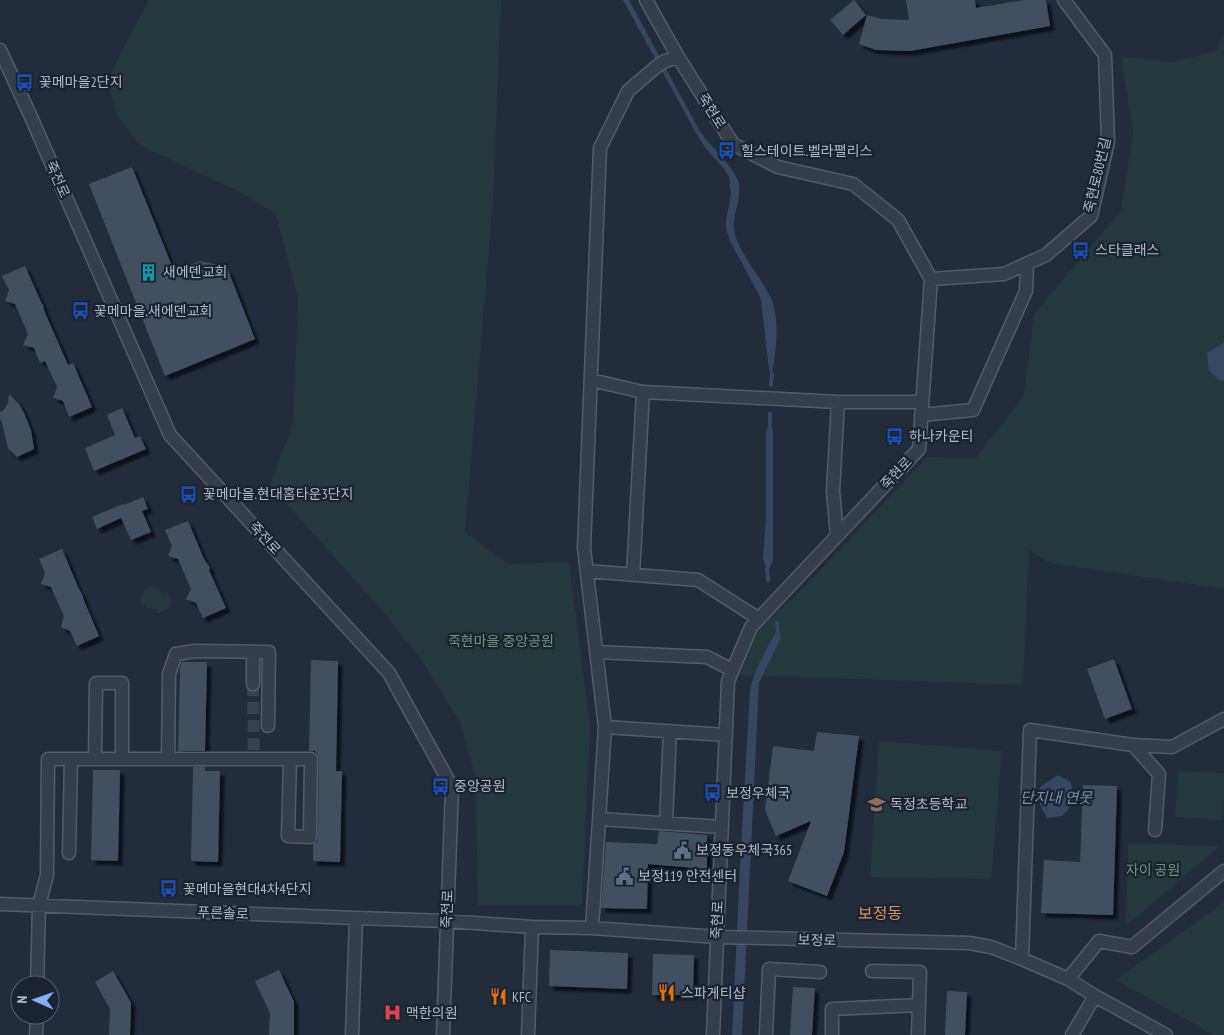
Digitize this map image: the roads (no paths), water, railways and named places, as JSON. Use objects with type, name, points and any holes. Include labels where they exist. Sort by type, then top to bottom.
[{"type":"street","name":"죽현로","points":[[646,0],[678,57],[733,144],[778,168],[853,184],[898,220],[931,279],[919,449],[751,627],[728,681],[713,1035]]},
{"type":"street","name":"죽현로80번길","points":[[931,279],[1004,274],[1046,255],[1090,216],[1108,142],[1105,56],[1064,0]]},
{"type":"street","name":"죽전로","points":[[0,50],[39,134],[170,435],[389,673],[452,786],[443,1035]]},
{"type":"street","points":[[592,928],[605,727],[584,548],[600,148],[628,91],[660,64],[678,57]]},
{"type":"street","points":[[591,380],[642,392],[838,402],[922,409],[973,410],[1026,291],[1027,264]]},
{"type":"street","points":[[633,575],[642,392]]},
{"type":"street","points":[[837,536],[833,490],[838,402]]},
{"type":"street","points":[[587,572],[698,580],[759,619]]},
{"type":"street","points":[[168,759],[169,674],[176,654],[195,651],[269,652],[268,726]]},
{"type":"street","points":[[253,652],[254,684]]},
{"type":"street","points":[[596,652],[707,657],[732,670]]},
{"type":"street","points":[[95,759],[96,683],[122,683],[122,759]]},
{"type":"street","points":[[1022,959],[1030,730],[1133,745],[1172,748],[1224,719]]},
{"type":"street","points":[[605,727],[726,735]]},
{"type":"street","points":[[666,823],[670,731]]},
{"type":"street","points":[[1133,745],[1159,774],[1155,830]]},
{"type":"street","points":[[38,975],[39,905],[47,875],[48,759],[290,759],[311,759],[310,837],[288,836],[290,759]]},
{"type":"street","points":[[69,853],[71,759]]},
{"type":"street","points":[[599,819],[722,827]]},
{"type":"street","points":[[1068,979],[1098,941],[1132,947],[1224,871]]},
{"type":"street","name":"푸른솔로","points":[[0,904],[447,920]]},
{"type":"street","points":[[352,1035],[356,918]]},
{"type":"street","name":"보정로","points":[[447,920],[532,927],[592,928],[732,938],[969,943],[991,948],[1022,959],[1068,979],[1166,1035]]},
{"type":"street","points":[[528,1035],[532,927]]},
{"type":"street","points":[[766,1035],[769,969],[820,972]]},
{"type":"street","points":[[872,971],[920,972],[918,1035]]},
{"type":"street","points":[[1072,1035],[1095,996]]},
{"type":"street","points":[[832,1035],[832,1009],[919,1005]]},
{"type":"water","points":[[623,0],[629,0],[697,126],[737,178],[739,198],[734,218],[735,233],[744,255],[770,296],[776,315],[776,348],[771,378],[761,299],[730,241],[726,228],[731,194],[729,177],[696,133]]},
{"type":"water","points":[[1224,342],[1224,381],[1219,380],[1209,371],[1207,353]]},
{"type":"water","points":[[770,420],[773,432],[773,560],[768,572],[763,559],[766,517],[766,433]]},
{"type":"water","points":[[778,628],[781,638],[759,683],[742,1035],[732,1035],[750,690],[758,666]]},
{"type":"water","name":"단지내 연못","points":[[1058,775],[1071,782],[1074,803],[1062,816],[1047,818],[1040,805],[1040,787]]},
{"type":"waterway","points":[[771,385],[772,374]]},
{"type":"waterway","points":[[770,414],[770,424]]},
{"type":"waterway","points":[[767,568],[768,580]]},
{"type":"waterway","points":[[777,623],[778,633]]},
{"type":"tunnel","points":[[253,684],[254,759]]},
{"type":"place","name":"꽃메마을2단지","points":[[25,82]]},
{"type":"place","name":"힐스테이트.벨라팰리스","points":[[727,151]]},
{"type":"place","name":"스타클래스","points":[[1081,250]]},
{"type":"place","name":"새에덴교회","points":[[149,272]]},
{"type":"place","name":"꽃메마을.새에덴교회","points":[[80,311]]},
{"type":"place","name":"하나카운티","points":[[895,436]]},
{"type":"place","name":"꽃메마을.현대홈타운3단지","points":[[189,494]]},
{"type":"place","name":"중앙공원","points":[[440,786]]},
{"type":"place","name":"보정우체국","points":[[712,793]]},
{"type":"place","name":"독정초등학교","points":[[876,804]]},
{"type":"place","name":"보정동우체국365","points":[[682,850]]},
{"type":"place","name":"보정119 안전센터","points":[[624,876]]},
{"type":"place","name":"꽃메마을현대4차4단지","points":[[169,889]]},
{"type":"place","name":"스파게티샵","points":[[667,993]]},
{"type":"place","name":"KFC","points":[[498,997]]},
{"type":"place","name":"맥한의원","points":[[392,1013]]},
{"type":"district","name":"보정동","points":[[880,913]]},
{"type":"park label","name":"죽현마을 중앙공원","points":[[501,641]]},
{"type":"park label","name":"자이 공원","points":[[1153,870]]}]
